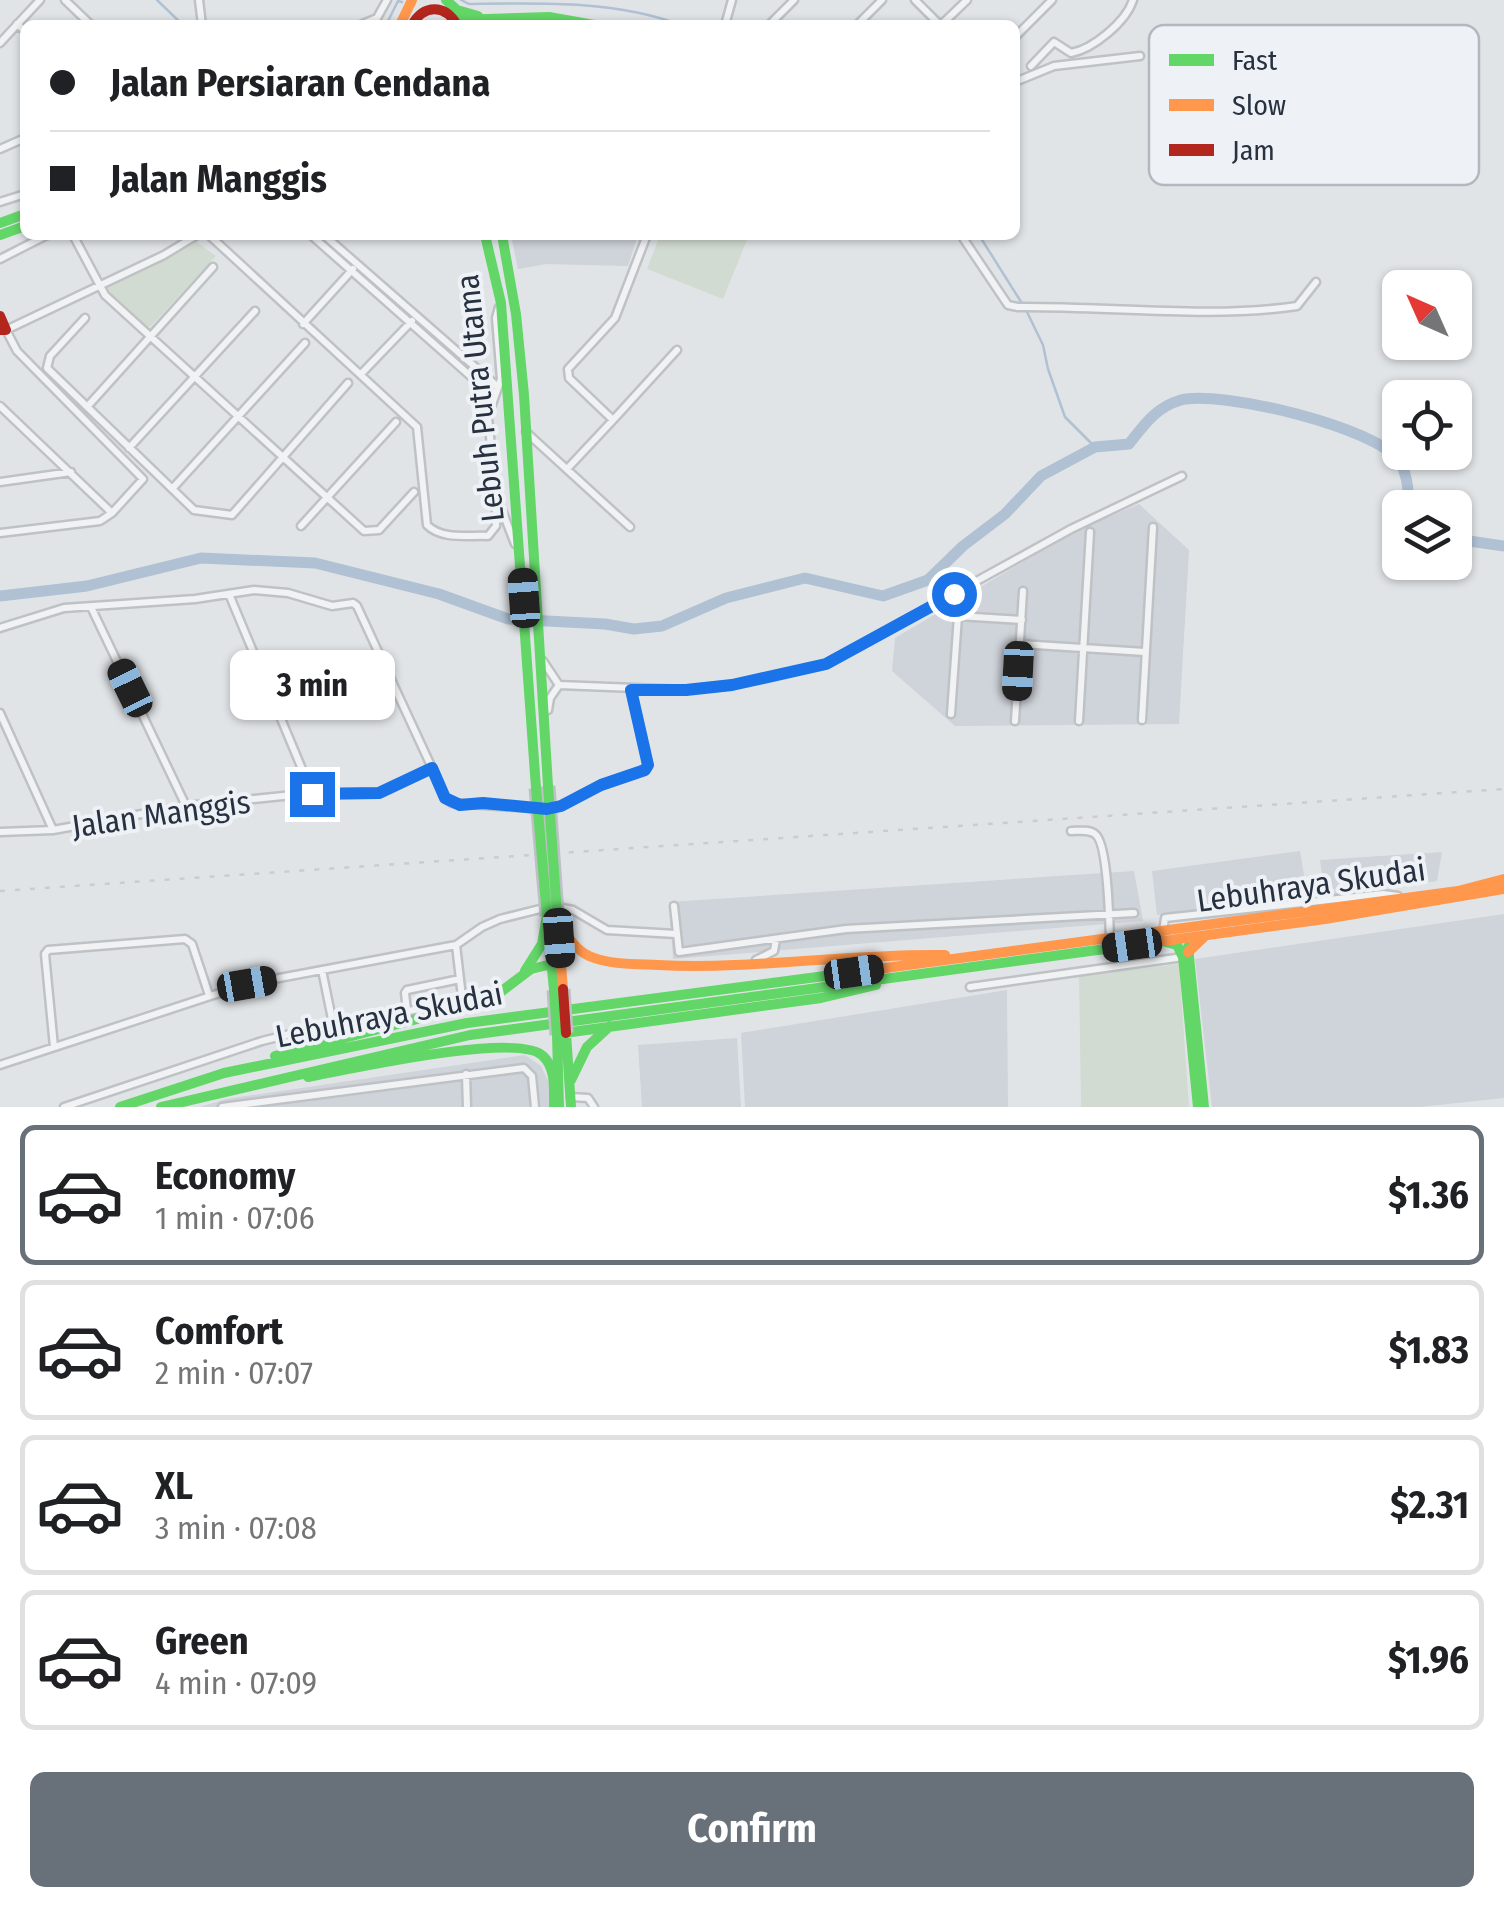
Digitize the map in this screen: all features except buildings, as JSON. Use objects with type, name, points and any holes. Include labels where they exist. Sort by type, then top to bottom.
[{"type":"main road","points":[[417,4],[440,2],[457,10],[497,18]]},
{"type":"main road","points":[[481,20],[562,20]]},
{"type":"main road","name":"Lebuh Putra Utama","points":[[486,240],[501,303],[535,655],[561,1034]]},
{"type":"main road","name":"Lebuh Putra Utama","points":[[503,240],[514,302],[525,431],[526,565]]},
{"type":"main road","points":[[0,316],[3,330]]},
{"type":"main road","name":"Lebuh Putra Utama","points":[[535,655],[547,717],[542,787]]},
{"type":"main road","name":"Lebuhraya Skudai","points":[[930,972],[1458,891],[1504,879]]},
{"type":"main road","name":"Lebuhraya Skudai","points":[[120,1107],[224,1073],[467,1023],[1148,932],[1187,937],[1439,902],[1504,889]]},
{"type":"main road","points":[[552,915],[574,946],[596,958],[672,967],[902,953],[971,956]]},
{"type":"main road","points":[[518,979],[534,962],[552,915]]},
{"type":"main road","points":[[1148,932],[1179,932],[1187,937],[1201,1107]]},
{"type":"main road","points":[[1186,955],[1209,934]]},
{"type":"main road","points":[[1162,936],[1186,955]]},
{"type":"main road","points":[[224,1073],[433,1011],[490,1000],[532,969],[556,963]]},
{"type":"main road","points":[[561,1034],[822,998],[930,972]]},
{"type":"main road","points":[[162,1107],[470,1035],[930,972]]},
{"type":"main road","points":[[571,1080],[588,1047],[611,1026]]},
{"type":"main road","points":[[561,1034],[571,1080],[571,1102]]},
{"type":"main road","points":[[557,1107],[561,1034]]},
{"type":"main road","points":[[228,1089],[469,1049],[518,1047],[538,1051],[550,1065],[557,1107]]},
{"type":"street","points":[[22,20],[40,0]]},
{"type":"street","points":[[65,0],[86,20]]},
{"type":"street","points":[[372,20],[387,0]]},
{"type":"street","points":[[775,20],[794,0]]},
{"type":"street","points":[[863,20],[882,0]]},
{"type":"street","points":[[915,0],[935,20]]},
{"type":"street","points":[[945,20],[966,0]]},
{"type":"street","points":[[1020,32],[1052,0]]},
{"type":"street","points":[[1031,66],[1054,42],[1066,52],[1085,50],[1131,8],[1132,0]]},
{"type":"street","points":[[0,43],[18,24],[20,26]]},
{"type":"street","points":[[1020,80],[1054,66],[1140,56]]},
{"type":"street","points":[[0,259],[37,240]]},
{"type":"street","points":[[75,240],[98,286],[370,533],[379,530],[414,492]]},
{"type":"street","points":[[0,533],[100,521],[141,484],[141,474],[17,351],[3,330],[188,240]]},
{"type":"street","points":[[214,240],[417,427],[427,525],[440,534],[492,533],[496,526],[496,494],[484,389],[329,240]]},
{"type":"street","points":[[318,240],[355,267]]},
{"type":"street","points":[[613,420],[568,374],[618,312],[645,240]]},
{"type":"street","points":[[964,240],[1008,305],[1018,307],[1264,311],[1297,306],[1316,282]]},
{"type":"street","points":[[87,406],[213,267]]},
{"type":"street","points":[[303,324],[355,267]]},
{"type":"street","points":[[489,414],[501,379],[496,318],[501,303]]},
{"type":"street","points":[[129,448],[255,310]]},
{"type":"street","points":[[85,318],[47,364],[196,511],[232,515],[348,383]]},
{"type":"street","points":[[361,374],[414,320]]},
{"type":"street","points":[[414,320],[498,388]]},
{"type":"street","points":[[172,488],[306,342]]},
{"type":"street","points":[[567,469],[677,350]]},
{"type":"street","points":[[0,406],[112,513]]},
{"type":"street","points":[[301,526],[396,422]]},
{"type":"street","points":[[525,431],[630,527]]},
{"type":"street","points":[[0,482],[71,472]]},
{"type":"street","points":[[535,655],[559,685],[631,690],[732,685],[826,664],[1071,529],[1182,476]]},
{"type":"street","points":[[496,494],[526,565]]},
{"type":"street","points":[[1142,720],[1153,527]]},
{"type":"street","points":[[1079,721],[1090,532]]},
{"type":"street","points":[[0,628],[64,608],[196,600],[254,590],[288,593],[332,606],[353,603],[445,798],[452,802],[505,804],[532,810],[561,806],[601,785],[645,770],[648,765],[631,690]]},
{"type":"street","points":[[1015,721],[1024,590]]},
{"type":"street","points":[[229,594],[312,794]]},
{"type":"street","points":[[951,714],[958,616],[954,594]]},
{"type":"street","points":[[91,606],[186,806]]},
{"type":"street","points":[[958,616],[1022,620]]},
{"type":"street","points":[[1020,644],[1145,652]]},
{"type":"street","points":[[547,717],[550,698],[559,685]]},
{"type":"street","points":[[0,712],[53,830]]},
{"type":"street","name":"Jalan Manggis","points":[[0,832],[53,830],[186,806],[312,794],[379,793],[432,768]]},
{"type":"street","points":[[1071,831],[1090,831],[1098,836],[1103,852],[1110,938]]},
{"type":"street","points":[[1162,936],[1165,918],[1384,894],[1410,897]]},
{"type":"street","points":[[0,1065],[247,984],[456,945],[482,926],[552,906],[573,910],[607,930],[676,934]]},
{"type":"street","points":[[674,906],[679,952],[846,930],[1134,913]]},
{"type":"street","points":[[54,1047],[45,954],[48,950],[185,939],[192,944],[209,995]]},
{"type":"street","points":[[700,966],[763,959],[774,951],[776,939]]},
{"type":"street","points":[[64,1107],[262,1041],[407,1011],[433,1011],[460,1002],[456,945]]},
{"type":"street","points":[[970,986],[1186,955]]},
{"type":"street","points":[[322,970],[333,1024]]},
{"type":"street","points":[[407,1011],[407,990],[460,979]]},
{"type":"street","points":[[226,1106],[527,1069],[532,1076],[534,1107]]},
{"type":"street","points":[[466,1074],[467,1107]]},
{"type":"street","points":[[571,1102],[588,1098],[594,1107]]},
{"type":"shaded area","points":[[512,240],[636,240],[628,266],[547,264],[518,269]]},
{"type":"shaded area","points":[[658,240],[747,240],[723,299],[647,269]]},
{"type":"shaded area","points":[[197,242],[216,256],[150,327],[143,327],[104,290]]},
{"type":"shaded area","points":[[1139,504],[1189,550],[1179,724],[955,726],[892,671],[895,638],[1073,532]]},
{"type":"shaded area","points":[[1300,851],[1308,900],[1157,915],[1152,871]]},
{"type":"shaded area","points":[[1442,852],[1437,881],[1325,897],[1320,860]]},
{"type":"shaded area","points":[[1134,871],[1143,921],[673,959],[669,902]]},
{"type":"shaded area","points":[[1504,914],[1504,1098],[1420,1107],[1212,1107],[1195,959]]},
{"type":"shaded area","points":[[1179,964],[1189,1107],[1081,1107],[1079,976]]},
{"type":"shaded area","points":[[1007,990],[1008,1107],[745,1107],[741,1033]]},
{"type":"shaded area","points":[[737,1038],[741,1107],[642,1107],[638,1045]]},
{"type":"shaded area","points":[[525,1055],[541,1066],[550,1085],[550,1107],[200,1107],[226,1099]]},
{"type":"waterway","points":[[157,0],[178,20]]},
{"type":"waterway","points":[[461,0],[469,4],[603,7],[665,20]]},
{"type":"waterway","points":[[388,20],[398,1],[402,2]]},
{"type":"waterway","points":[[982,240],[1023,305]]},
{"type":"waterway","points":[[1027,312],[1043,345],[1065,417],[1095,447]]},
{"type":"waterway","points":[[0,596],[87,586],[201,558],[315,563],[439,594],[508,619],[634,629],[662,626],[726,598],[805,578],[883,596],[928,580],[963,546],[1005,514],[1041,476],[1095,447],[1129,444],[1164,407],[1201,398],[1297,414],[1362,436],[1400,462],[1408,490]]},
{"type":"waterway","points":[[1472,541],[1504,546]]},
{"type":"railway","points":[[0,891],[1504,789]]},
{"type":"traffic: fast","points":[[446,0],[457,10],[478,16]]},
{"type":"traffic: fast","points":[[456,20],[566,20]]},
{"type":"traffic: fast","points":[[0,223],[20,216]]},
{"type":"traffic: fast","points":[[0,235],[20,228]]},
{"type":"traffic: fast","points":[[486,240],[501,303],[536,788]]},
{"type":"traffic: fast","points":[[503,240],[516,314],[524,395],[548,786]]},
{"type":"traffic: fast","points":[[548,786],[557,914]]},
{"type":"traffic: fast","points":[[536,788],[547,916]]},
{"type":"traffic: fast","points":[[525,971],[542,944],[547,916]]},
{"type":"traffic: fast","points":[[548,928],[554,990]]},
{"type":"traffic: fast","points":[[161,1107],[470,1035],[1164,941]]},
{"type":"traffic: fast","points":[[1166,942],[1177,945],[1183,957],[1198,1107]]},
{"type":"traffic: fast","points":[[1188,947],[1204,1107]]},
{"type":"traffic: fast","points":[[275,1056],[490,1000],[531,969],[561,962]]},
{"type":"traffic: fast","points":[[120,1107],[224,1073],[467,1023],[878,969]]},
{"type":"traffic: fast","points":[[557,1034],[821,998],[876,985]]},
{"type":"traffic: fast","points":[[554,990],[557,1035]]},
{"type":"traffic: fast","points":[[571,1080],[587,1047],[610,1026]]},
{"type":"traffic: fast","points":[[566,1033],[571,1107]]},
{"type":"traffic: fast","points":[[557,1035],[559,1107]]},
{"type":"traffic: fast","points":[[308,1077],[468,1050],[527,1049],[543,1056],[550,1067],[554,1107]]},
{"type":"traffic: slow","points":[[402,20],[412,0]]},
{"type":"traffic: slow","points":[[878,969],[1458,891],[1504,879]]},
{"type":"traffic: slow","points":[[1164,941],[1504,889]]},
{"type":"traffic: slow","points":[[557,914],[577,948],[597,959],[623,964],[730,965],[945,955]]},
{"type":"traffic: slow","points":[[557,917],[563,989]]},
{"type":"traffic: slow","points":[[1188,952],[1204,937]]},
{"type":"traffic: jam","points":[[416,20],[434,9],[453,20]]},
{"type":"traffic: jam","points":[[0,316],[6,330],[0,330]]},
{"type":"traffic: jam","points":[[563,989],[566,1033]]},
{"type":"route","points":[[312,794],[379,793],[432,768],[445,798],[460,805],[505,804],[532,810],[561,806],[601,785],[645,770],[648,765],[631,690],[732,685],[826,664],[954,594]]}]
